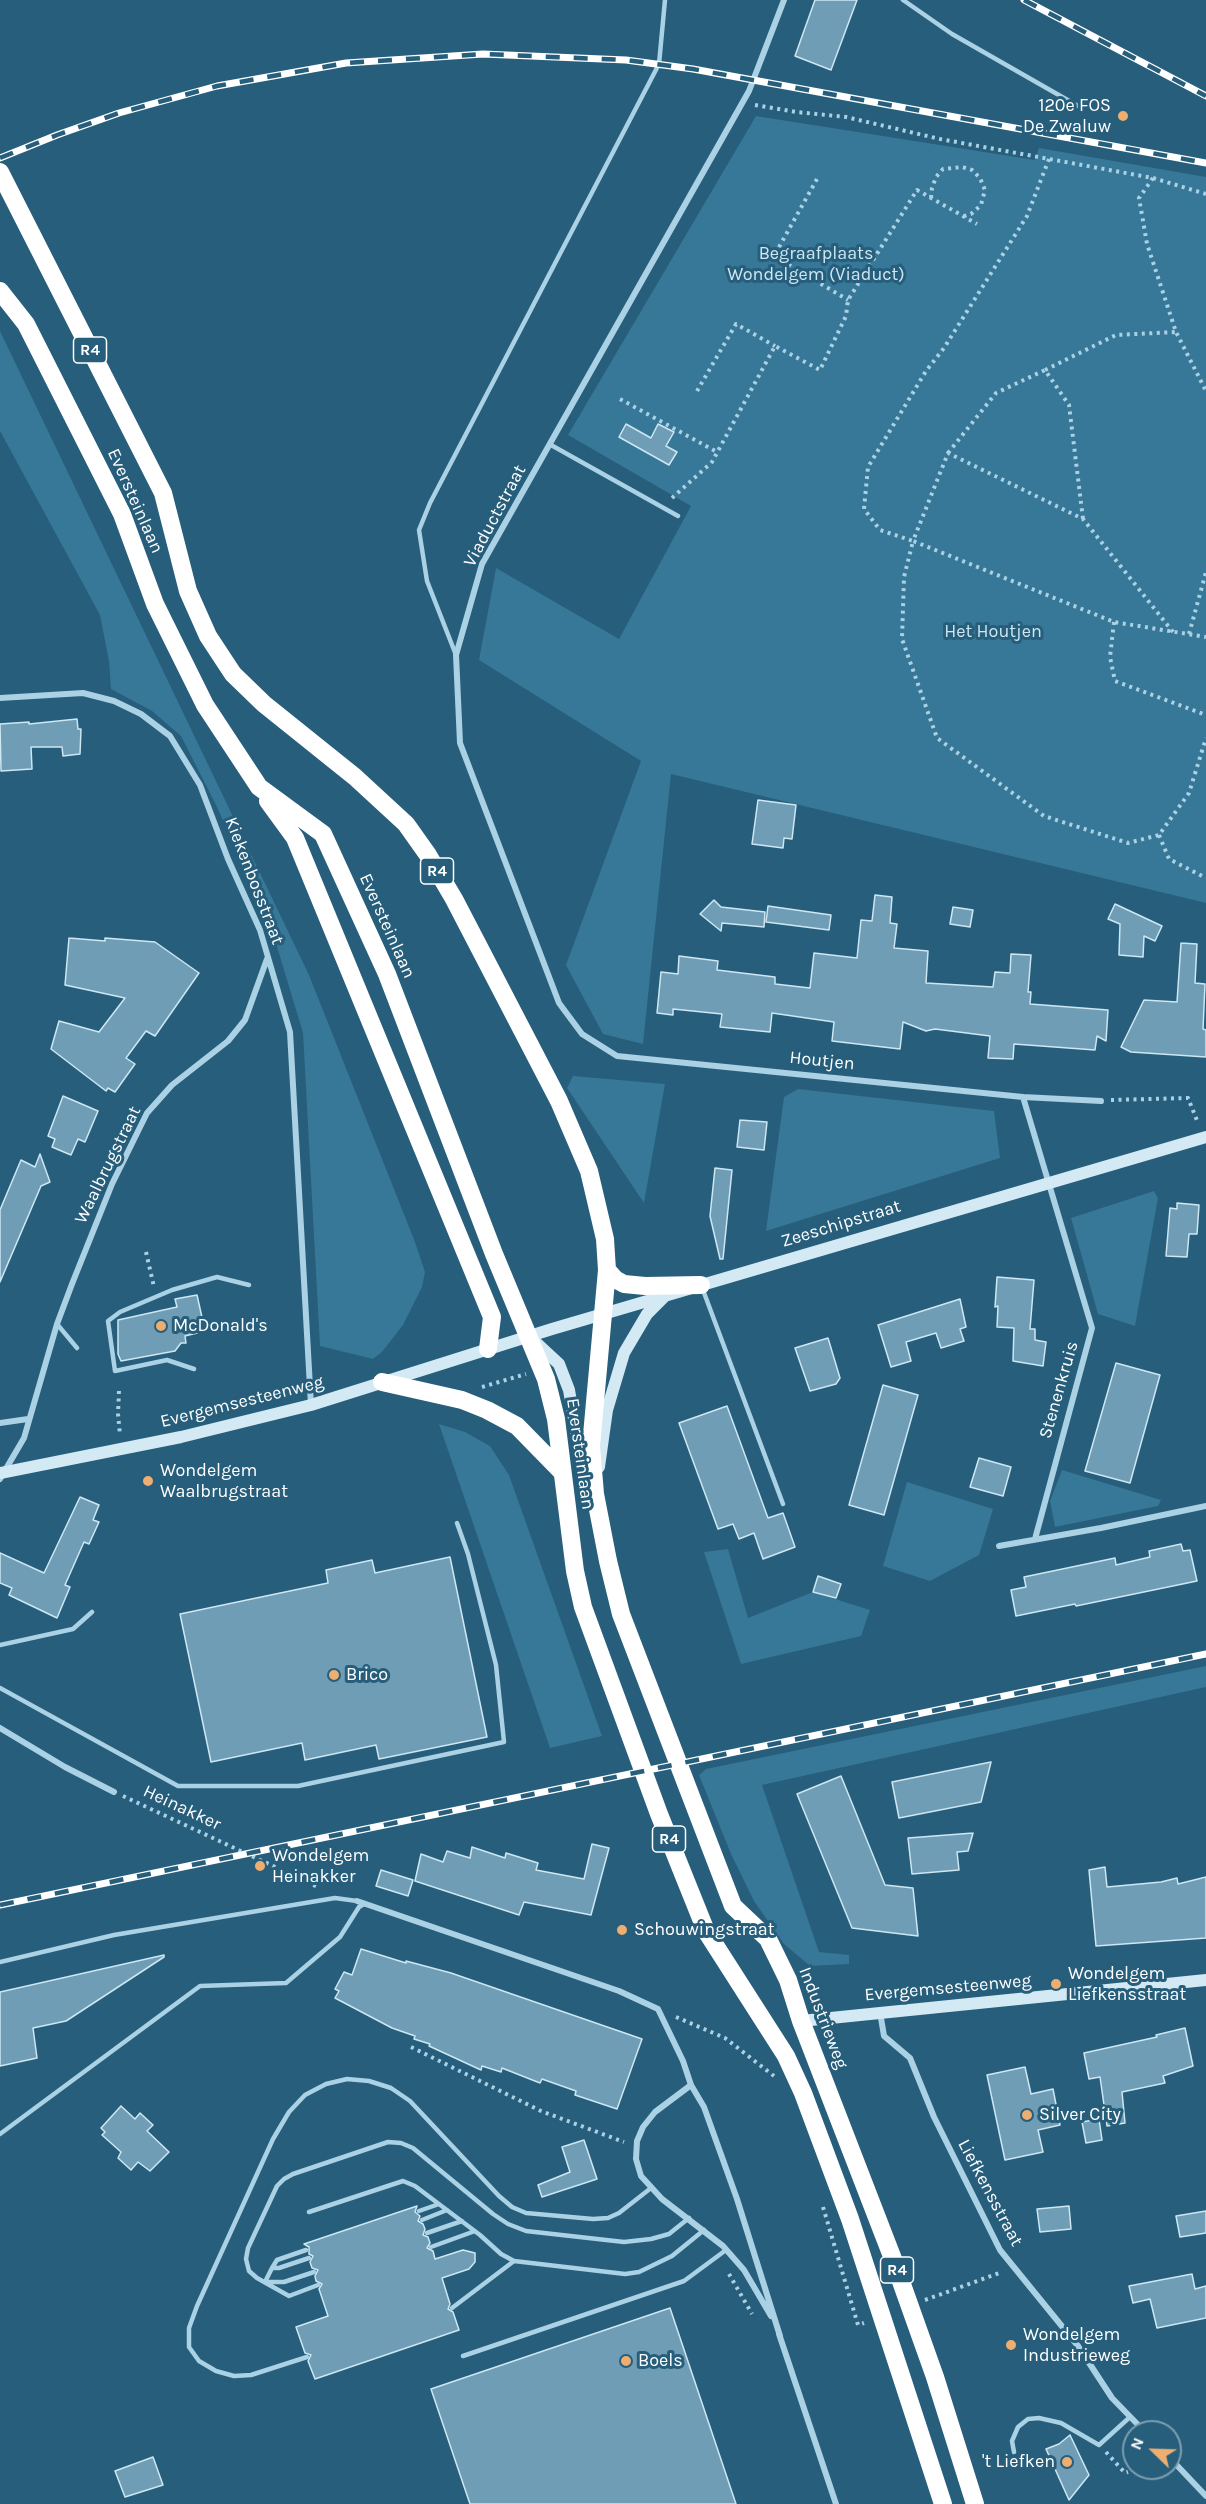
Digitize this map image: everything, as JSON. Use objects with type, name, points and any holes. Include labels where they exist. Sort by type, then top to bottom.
[{"type":"highway","name":"Eversteinlaan","points":[[0,172],[163,493],[188,591],[208,636],[233,674],[264,704],[355,777],[406,824],[428,855],[454,899],[559,1101],[589,1171],[605,1239],[607,1270]]},
{"type":"highway","name":"Eversteinlaan","points":[[0,291],[26,324],[122,514],[154,604],[205,705],[259,787],[323,834],[387,974],[494,1254],[546,1379],[556,1419],[575,1570],[584,1607],[659,1814],[706,1931],[786,2056],[803,2093],[850,2219],[944,2504]]},
{"type":"highway","points":[[259,787],[295,838],[492,1317],[488,1349]]},
{"type":"highway","points":[[607,1270],[615,1279],[624,1284],[701,1285]]},
{"type":"highway","name":"R4","points":[[595,1494],[591,1446],[607,1270]]},
{"type":"highway","points":[[382,1382],[462,1400],[488,1410],[517,1426],[562,1473]]},
{"type":"highway","name":"Industrieweg","points":[[595,1494],[621,1614],[654,1704],[733,1906],[768,1939],[788,1980],[801,2021],[893,2259],[935,2377],[975,2504]]},
{"type":"main road","name":"Zeeschipstraat","points":[[488,1349],[1049,1181],[1205,1137]]},
{"type":"main road","points":[[595,1494],[607,1410],[624,1353],[647,1314],[668,1294]]},
{"type":"main road","points":[[529,1336],[559,1364],[568,1390],[577,1436],[595,1494]]},
{"type":"main road","name":"Evergemsesteenweg","points":[[2,1474],[182,1437],[310,1405],[488,1349]]},
{"type":"main road","name":"Evergemsesteenweg","points":[[801,2021],[880,2011],[1052,1997],[1206,1980]]},
{"type":"street","name":"Viaductstraat","points":[[617,1056],[582,1034],[559,1003],[460,742],[456,655],[482,564],[743,102],[754,80],[784,0]]},
{"type":"street","name":"Kiekenbosstraat","points":[[0,698],[83,693],[114,701],[141,714],[170,736],[200,785],[228,859],[260,930],[290,1032],[310,1405]]},
{"type":"street","name":"Waalbrugstraat","points":[[2,1474],[24,1438],[57,1324],[112,1184],[147,1113],[172,1084],[228,1041],[245,1020],[268,958]]},
{"type":"street","name":"Houtjen","points":[[617,1056],[1023,1097],[1101,1101]]},
{"type":"street","points":[[1023,1097],[1049,1181]]},
{"type":"street","name":"Stenenkruis","points":[[1035,1539],[1092,1328],[1049,1181]]},
{"type":"street","points":[[0,1423],[28,1419]]},
{"type":"street","points":[[999,1546],[1206,1506]]},
{"type":"street","name":"Heinakker","points":[[0,1728],[65,1767],[114,1792]]},
{"type":"street","points":[[361,1903],[619,1991],[658,2009],[683,2061],[691,2085],[704,2107],[737,2199],[836,2504]]},
{"type":"street","name":"Liefkensstraat","points":[[880,2011],[884,2036],[910,2058],[934,2116],[1000,2250],[1078,2346],[1112,2398],[1134,2420]]},
{"type":"street","points":[[691,2085],[655,2112],[644,2127],[637,2147],[636,2159],[641,2176],[651,2188],[726,2250],[744,2270],[763,2301],[780,2336]]},
{"type":"street","points":[[1182,2471],[1206,2496]]},
{"type":"lane","points":[[456,655],[427,580],[418,530],[435,493],[659,64],[665,0]]},
{"type":"lane","points":[[903,0],[952,34],[1078,106]]},
{"type":"lane","points":[[551,445],[678,516]]},
{"type":"lane","points":[[194,1370],[167,1360],[115,1371],[108,1321],[120,1312],[156,1297],[217,1277],[249,1285]]},
{"type":"lane","points":[[701,1285],[783,1504]]},
{"type":"lane","points":[[57,1324],[77,1348]]},
{"type":"lane","points":[[0,1688],[178,1786],[298,1786],[504,1742],[496,1665],[468,1554],[457,1523]]},
{"type":"lane","points":[[0,1645],[73,1629],[92,1612]]},
{"type":"lane","points":[[0,1962],[114,1935],[334,1898],[361,1903],[340,1937],[286,1983],[200,1986],[0,2134]]},
{"type":"lane","points":[[307,2357],[251,2375],[234,2376],[216,2371],[199,2361],[189,2347],[189,2328],[196,2306],[273,2139],[289,2112],[305,2095],[326,2084],[347,2079],[369,2081],[391,2088],[411,2101],[499,2196],[512,2207],[526,2213],[593,2219],[608,2218],[619,2213],[651,2188]]},
{"type":"lane","points":[[318,2285],[289,2296],[249,2271],[246,2259],[248,2248],[278,2186],[293,2174],[388,2142],[401,2143],[413,2148],[493,2214],[508,2224],[526,2230],[624,2242],[669,2234],[689,2218]]},
{"type":"lane","points":[[309,2212],[403,2181],[415,2186],[475,2231],[501,2254],[514,2261],[625,2274],[639,2272],[672,2256],[704,2230]]},
{"type":"lane","points":[[419,2211],[439,2204]]},
{"type":"lane","points":[[422,2220],[447,2210]]},
{"type":"lane","points":[[426,2233],[462,2221]]},
{"type":"lane","points":[[431,2247],[475,2231]]},
{"type":"lane","points":[[265,2282],[277,2260],[306,2250]]},
{"type":"lane","points":[[463,2356],[684,2281],[726,2250]]},
{"type":"lane","points":[[272,2268],[279,2268],[309,2258]]},
{"type":"lane","points":[[452,2308],[514,2261]]},
{"type":"lane","points":[[265,2282],[284,2282],[314,2272]]},
{"type":"lane","points":[[1014,2452],[1012,2441],[1018,2427],[1028,2420],[1039,2418],[1061,2423],[1099,2445],[1131,2417]]},
{"type":"path","points":[[743,102],[796,112],[846,117],[940,139],[1153,177],[1206,194]]},
{"type":"path","points":[[1048,159],[1027,216],[944,348],[926,371],[868,467],[864,509],[880,530],[913,541],[1114,622],[1206,637]]},
{"type":"path","points":[[931,198],[936,177],[943,170],[962,167],[972,171],[980,178],[985,190],[981,205],[971,214],[963,217]]},
{"type":"path","points":[[1153,177],[1139,198],[1147,244],[1176,332],[1206,392]]},
{"type":"path","points":[[817,179],[774,256],[848,300]]},
{"type":"path","points":[[697,391],[736,324],[819,370],[846,316],[848,300],[917,190],[977,225]]},
{"type":"path","points":[[1176,332],[1116,335],[996,393],[948,453],[913,541],[904,577],[902,639],[937,738],[1044,816],[1128,843],[1159,835],[1188,793],[1206,738]]},
{"type":"path","points":[[662,507],[712,462],[775,346]]},
{"type":"path","points":[[1045,370],[1069,405],[1083,519]]},
{"type":"path","points":[[620,399],[717,452]]},
{"type":"path","points":[[948,453],[1083,519],[1173,632]]},
{"type":"path","points":[[1190,634],[1206,572]]},
{"type":"path","points":[[1114,622],[1110,657],[1115,681],[1206,715]]},
{"type":"path","points":[[1159,835],[1169,859],[1206,878]]},
{"type":"path","points":[[1101,1101],[1188,1098],[1205,1137]]},
{"type":"path","points":[[146,1252],[156,1297]]},
{"type":"path","points":[[118,1414],[119,1391]]},
{"type":"path","name":"Heinakker","points":[[114,1792],[260,1862],[323,1889]]},
{"type":"path","points":[[411,2047],[541,2111],[637,2147]]},
{"type":"path","points":[[726,2250],[729,2277],[758,2324]]},
{"type":"path","points":[[1099,2445],[1122,2470]]},
{"type":"green space","name":"Het Houtjen","points":[[756,116],[1035,160],[1039,148],[1206,177],[1206,903],[671,774],[643,1044],[603,1034],[566,965],[641,761],[479,660],[496,568],[619,639],[691,506],[568,435]]},
{"type":"green space","points":[[0,331],[309,975],[415,1242],[425,1272],[422,1287],[403,1325],[382,1352],[373,1359],[320,1346],[303,1033],[272,930],[217,807],[181,736],[152,711],[111,689],[109,661],[100,615],[0,431]]},
{"type":"green space","points":[[573,1076],[665,1084],[644,1203],[567,1088]]},
{"type":"green space","points":[[798,1089],[994,1111],[1000,1158],[766,1231],[784,1097]]},
{"type":"green space","points":[[1154,1191],[1158,1198],[1135,1326],[1098,1314],[1071,1218]]},
{"type":"green space","points":[[439,1424],[465,1432],[490,1446],[509,1475],[602,1736],[550,1748]]},
{"type":"green space","points":[[1062,1470],[1161,1500],[1158,1506],[1055,1527],[1050,1501]]},
{"type":"green space","points":[[907,1482],[993,1509],[979,1555],[930,1581],[883,1566]]},
{"type":"green space","points":[[728,1549],[748,1618],[813,1592],[870,1610],[861,1636],[741,1664],[704,1552]]},
{"type":"green space","points":[[1206,1666],[1206,1687],[762,1785],[819,1952],[849,1955],[849,1964],[810,1966],[784,1944],[754,1901],[731,1854],[699,1775],[706,1769]]},
{"type":"building","points":[[815,0],[857,0],[831,70],[795,56]]},
{"type":"building","points":[[626,424],[651,438],[658,424],[674,432],[666,446],[677,452],[669,465],[619,437]]},
{"type":"building","points":[[77,719],[78,729],[81,729],[80,754],[63,756],[62,747],[31,747],[32,769],[1,771],[0,724],[29,722],[29,724]]},
{"type":"building","points":[[758,800],[796,805],[792,839],[784,838],[783,848],[752,844]]},
{"type":"building","points":[[875,895],[892,897],[890,923],[897,924],[894,948],[928,951],[926,983],[993,987],[995,972],[1010,973],[1011,954],[1031,955],[1028,992],[1031,992],[1030,1004],[1108,1010],[1106,1041],[1097,1036],[1095,1050],[1014,1044],[1013,1059],[988,1058],[990,1036],[935,1029],[926,1031],[903,1022],[900,1049],[832,1041],[834,1022],[772,1013],[770,1032],[720,1027],[722,1014],[673,1009],[673,1015],[657,1013],[661,972],[678,974],[679,956],[718,961],[717,970],[775,977],[775,984],[810,988],[814,953],[857,958],[861,920],[872,921]]},
{"type":"building","points":[[714,900],[721,907],[765,912],[764,927],[722,923],[721,931],[700,914]]},
{"type":"building","points":[[1115,904],[1162,926],[1155,941],[1144,936],[1143,957],[1119,955],[1120,924],[1108,919]]},
{"type":"building","points":[[768,906],[831,915],[829,930],[766,922]]},
{"type":"building","points":[[953,907],[973,910],[970,927],[950,924]]},
{"type":"building","points":[[69,938],[155,942],[199,973],[155,1036],[146,1031],[126,1058],[135,1064],[115,1092],[108,1088],[106,1091],[51,1049],[59,1021],[99,1032],[125,998],[65,985]]},
{"type":"building","points":[[1181,943],[1197,944],[1195,983],[1205,984],[1203,1029],[1206,1030],[1206,1057],[1131,1052],[1121,1047],[1144,1000],[1177,1002]]},
{"type":"building","points":[[63,1096],[98,1111],[85,1142],[78,1139],[71,1155],[52,1147],[55,1139],[48,1136]]},
{"type":"building","points":[[740,1120],[767,1122],[764,1150],[737,1147]]},
{"type":"building","points":[[40,1154],[50,1182],[41,1186],[0,1282],[0,1210],[21,1160],[35,1167]]},
{"type":"building","points":[[715,1168],[732,1170],[723,1259],[720,1259],[710,1216]]},
{"type":"building","points":[[1177,1203],[1199,1205],[1197,1234],[1189,1234],[1187,1257],[1166,1256],[1170,1208],[1177,1209]]},
{"type":"building","points":[[997,1277],[1034,1280],[1030,1329],[1035,1329],[1035,1340],[1046,1342],[1043,1366],[1013,1361],[1014,1328],[997,1327],[998,1306],[995,1307]]},
{"type":"building","name":"McDonald's","points":[[197,1295],[205,1331],[185,1336],[186,1343],[181,1343],[175,1351],[121,1361],[118,1354],[118,1320],[177,1307],[175,1299]]},
{"type":"building","points":[[960,1299],[966,1327],[960,1329],[964,1341],[941,1348],[936,1333],[906,1342],[911,1361],[891,1367],[878,1325]]},
{"type":"building","points":[[828,1338],[840,1378],[836,1384],[810,1391],[795,1348]]},
{"type":"building","points":[[1116,1363],[1160,1375],[1130,1483],[1085,1471]]},
{"type":"building","points":[[883,1385],[918,1395],[884,1515],[849,1505]]},
{"type":"building","points":[[727,1406],[768,1518],[783,1513],[795,1547],[763,1559],[754,1533],[739,1539],[733,1524],[718,1529],[679,1423]]},
{"type":"building","points":[[979,1458],[1011,1467],[1003,1496],[970,1487]]},
{"type":"building","points":[[80,1497],[99,1505],[93,1520],[99,1522],[89,1544],[84,1542],[65,1585],[70,1587],[57,1618],[9,1595],[12,1588],[0,1583],[0,1553],[44,1573]]},
{"type":"building","points":[[1181,1544],[1183,1551],[1190,1550],[1197,1581],[1016,1616],[1011,1590],[1026,1587],[1024,1577],[1115,1558],[1116,1565],[1150,1557],[1149,1551]]},
{"type":"building","name":"Brico","points":[[450,1557],[487,1737],[379,1759],[376,1745],[305,1760],[302,1743],[211,1762],[180,1614],[328,1583],[326,1570],[372,1560],[375,1573]]},
{"type":"building","points":[[818,1576],[841,1584],[836,1598],[813,1592]]},
{"type":"building","points":[[991,1762],[981,1802],[899,1818],[892,1782]]},
{"type":"building","points":[[841,1776],[885,1885],[913,1888],[918,1936],[852,1928],[797,1794]]},
{"type":"building","points":[[973,1833],[968,1851],[957,1852],[959,1870],[912,1874],[908,1838]]},
{"type":"building","points":[[592,1844],[609,1848],[591,1915],[524,1902],[519,1915],[415,1881],[421,1854],[443,1862],[447,1851],[470,1858],[472,1847],[505,1858],[506,1853],[538,1863],[536,1870],[584,1879]]},
{"type":"building","points":[[1105,1867],[1107,1887],[1161,1882],[1177,1878],[1178,1884],[1206,1877],[1206,1938],[1096,1946],[1089,1870]]},
{"type":"building","points":[[381,1870],[413,1880],[408,1896],[376,1886]]},
{"type":"building","points":[[361,1949],[406,1963],[406,1961],[451,1973],[642,2039],[617,2109],[575,2095],[576,2091],[542,2079],[540,2083],[502,2068],[501,2072],[482,2066],[481,2070],[429,2046],[430,2044],[414,2039],[415,2036],[392,2028],[335,1998],[339,1991],[335,1989],[344,1972],[352,1975]]},
{"type":"building","points":[[164,1955],[66,2021],[33,2028],[37,2058],[0,2066],[0,1992]]},
{"type":"building","points":[[1185,2028],[1193,2066],[1163,2076],[1165,2083],[1122,2092],[1125,2123],[1107,2126],[1100,2077],[1089,2079],[1084,2053],[1157,2037],[1156,2035]]},
{"type":"building","name":"Silver City","points":[[1025,2067],[1031,2094],[1053,2089],[1060,2125],[1038,2130],[1043,2152],[1005,2160],[987,2075]]},
{"type":"building","points":[[121,2106],[135,2119],[140,2113],[153,2125],[147,2131],[169,2152],[150,2171],[138,2162],[131,2170],[118,2158],[121,2152],[102,2135],[105,2132],[101,2128]]},
{"type":"building","points":[[1099,2119],[1102,2140],[1086,2143],[1082,2122]]},
{"type":"building","points":[[584,2140],[597,2179],[542,2197],[538,2185],[570,2172],[562,2147]]},
{"type":"building","points":[[417,2206],[415,2212],[420,2216],[418,2221],[423,2224],[425,2229],[423,2235],[428,2237],[430,2243],[427,2248],[433,2251],[435,2259],[463,2250],[475,2253],[475,2262],[469,2269],[442,2278],[450,2304],[448,2309],[453,2312],[459,2330],[315,2379],[308,2361],[311,2355],[305,2353],[296,2327],[328,2316],[319,2289],[322,2284],[316,2281],[315,2276],[318,2270],[312,2268],[310,2262],[313,2256],[309,2254],[309,2247],[304,2244]]},
{"type":"building","points":[[1069,2206],[1071,2229],[1040,2232],[1037,2209]]},
{"type":"building","points":[[1206,2211],[1206,2233],[1180,2237],[1176,2216]]},
{"type":"building","points":[[1192,2274],[1195,2289],[1206,2286],[1206,2318],[1157,2328],[1150,2299],[1133,2303],[1129,2286]]},
{"type":"building","points":[[670,2308],[736,2504],[470,2504],[431,2389]]},
{"type":"building","name":"'t Liefken","points":[[1070,2435],[1089,2475],[1069,2500],[1046,2449],[1059,2444]]},
{"type":"building","points":[[153,2457],[163,2485],[125,2497],[115,2471]]},
{"type":"railway","points":[[1024,0],[1206,96]]},
{"type":"railway","points":[[0,158],[119,113],[217,86],[346,63],[483,54],[626,60],[693,69],[1206,163]]},
{"type":"railway","points":[[0,1905],[1206,1654]]},
{"type":"place","name":"120e FOS De Zwaluw","points":[[1123,116]]},
{"type":"place","name":"McDonald's","points":[[161,1326]]},
{"type":"place","name":"Wondelgem Waalbrugstraat","points":[[148,1481]]},
{"type":"place","name":"Brico","points":[[334,1675]]},
{"type":"place","name":"Wondelgem Heinakker","points":[[260,1866]]},
{"type":"place","name":"Schouwingstraat","points":[[622,1930]]},
{"type":"place","name":"Wondelgem Liefkensstraat","points":[[1056,1984]]},
{"type":"place","name":"Silver City","points":[[1027,2115]]},
{"type":"place","name":"Wondelgem Industrieweg","points":[[1011,2345]]},
{"type":"place","name":"Boels","points":[[626,2361]]},
{"type":"place","name":"'t Liefken","points":[[1067,2462]]},
{"type":"park label","name":"Begraafplaats Wondelgem (Viaduct)","points":[[816,264]]}]
